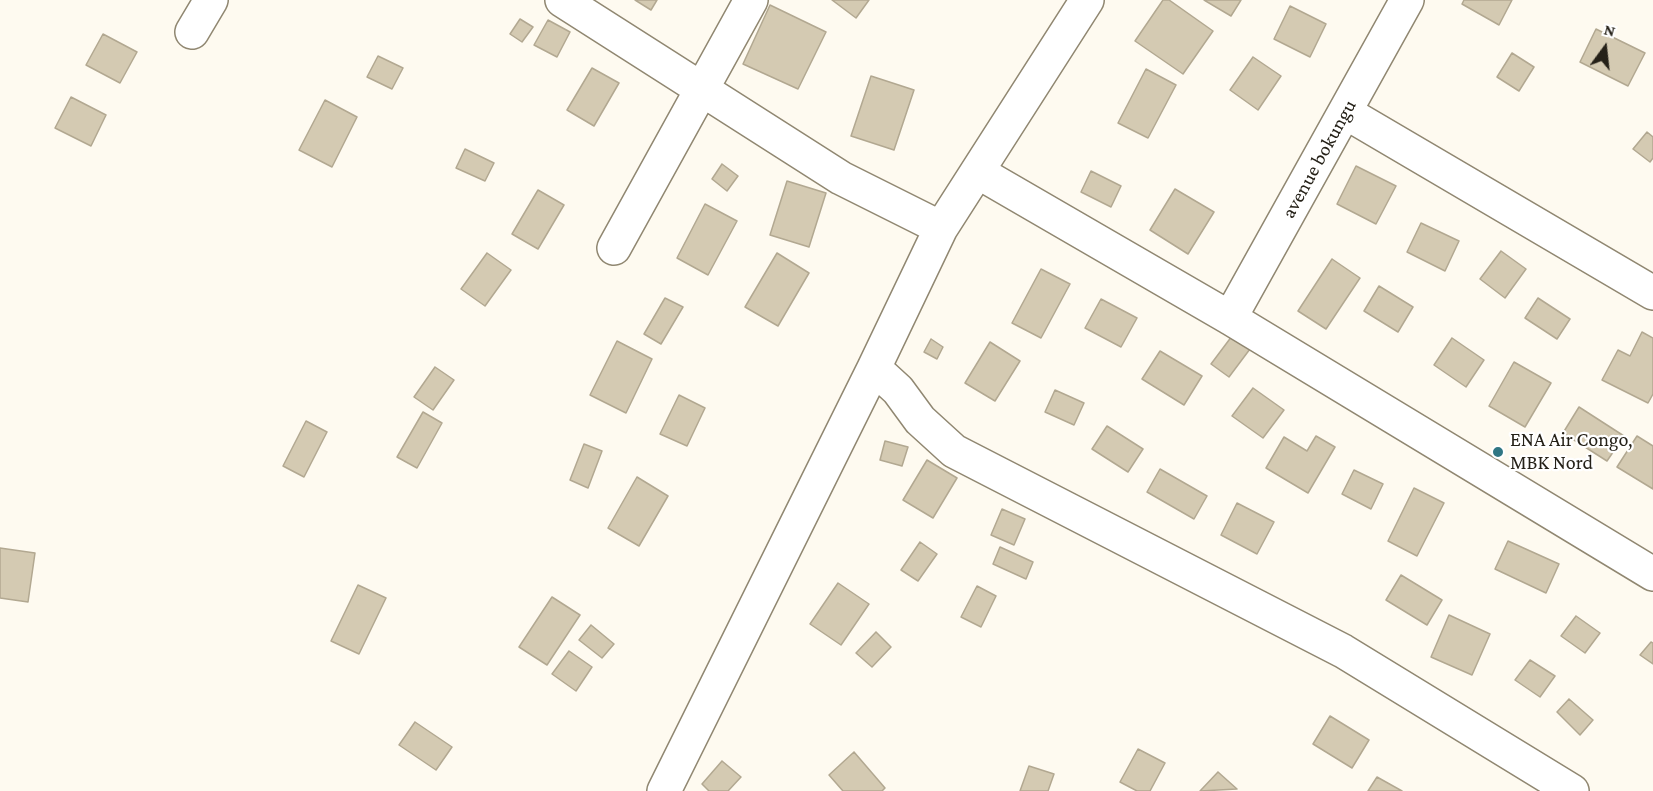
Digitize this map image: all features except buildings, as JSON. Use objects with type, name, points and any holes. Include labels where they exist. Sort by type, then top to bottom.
[{"type":"street","points":[[192,32],[211,0]]},
{"type":"street","points":[[562,0],[841,178],[940,228]]},
{"type":"street","points":[[614,248],[700,88],[751,0]]},
{"type":"street","points":[[664,791],[874,368],[940,228],[1087,0]]},
{"type":"street","name":"avenue bokungu","points":[[1230,318],[1407,0]]},
{"type":"street","points":[[1346,112],[1653,293]]},
{"type":"street","points":[[978,172],[1230,318],[1653,574]]},
{"type":"street","points":[[874,368],[898,390],[920,420],[954,452],[1343,651],[1572,791]]},
{"type":"place","name":"ENA Air Congo, MBK Nord","points":[[1498,452]]}]
